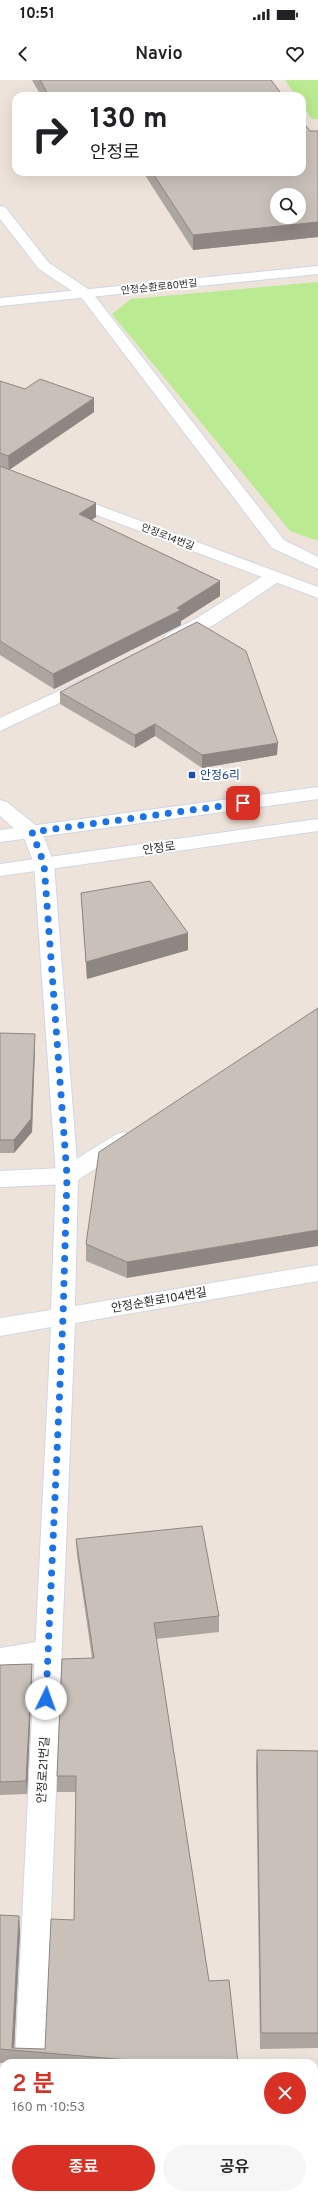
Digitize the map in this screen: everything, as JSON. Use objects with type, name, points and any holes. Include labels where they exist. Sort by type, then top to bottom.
[{"type":"street","points":[[0,210],[44,266],[86,294],[278,544],[318,564]]},
{"type":"street","name":"안정순환로80번길","points":[[0,302],[318,270]]},
{"type":"street","name":"안정로14번길","points":[[54,493],[318,593]]},
{"type":"street","points":[[162,644],[203,622],[274,577]]},
{"type":"street","points":[[0,725],[99,677]]},
{"type":"street","points":[[0,836],[318,793]]},
{"type":"street","points":[[0,806],[32,832]]},
{"type":"street","name":"안정로","points":[[0,870],[318,825]]},
{"type":"street","name":"안정로21번길","points":[[30,2059],[63,1317],[67,1176],[44,864],[32,832]]},
{"type":"street","points":[[0,1179],[67,1176],[139,1129]]},
{"type":"street","name":"안정순환로104번길","points":[[0,1327],[318,1273]]},
{"type":"street","points":[[0,1659],[48,1652]]},
{"type":"green space","points":[[285,80],[318,80],[318,119],[312,119],[306,111],[306,92],[293,92]]},
{"type":"green space","points":[[318,282],[318,541],[290,531],[112,314],[131,299]]},
{"type":"building","points":[[40,80],[271,80],[280,92],[47,92]]},
{"type":"building","points":[[306,126],[310,131],[318,131],[318,222],[306,223],[306,188],[270,188],[270,224],[299,224],[193,235],[155,176],[306,176]]},
{"type":"building","points":[[40,379],[94,398],[8,456],[0,453],[0,381],[25,389]]},
{"type":"building","points":[[0,466],[96,503],[79,514],[220,581],[177,608],[181,610],[53,674],[0,641]]},
{"type":"building","points":[[197,622],[246,651],[278,743],[202,755],[155,724],[135,735],[60,692]]},
{"type":"building","points":[[150,881],[188,933],[86,962],[81,893]]},
{"type":"building","points":[[318,1008],[318,1230],[127,1262],[86,1244],[99,1152]]},
{"type":"building","points":[[0,1033],[35,1034],[31,1119],[14,1140],[0,1140]]},
{"type":"building","points":[[202,1526],[219,1616],[154,1623],[209,1981],[229,1980],[238,2059],[117,2059],[0,2049],[0,1915],[19,1916],[12,2048],[45,2049],[51,1919],[74,1920],[76,1776],[57,1776],[62,1659],[94,1658],[76,1539]]},
{"type":"building","points":[[32,1664],[26,1781],[0,1782],[0,1665]]},
{"type":"building","points":[[257,1750],[318,1751],[318,2033],[261,2033]]},
{"type":"place","name":"안정6리","points":[[192,775]]},
{"type":"route","points":[[46,1699],[63,1317],[67,1176],[44,864],[32,832],[243,803]]}]
